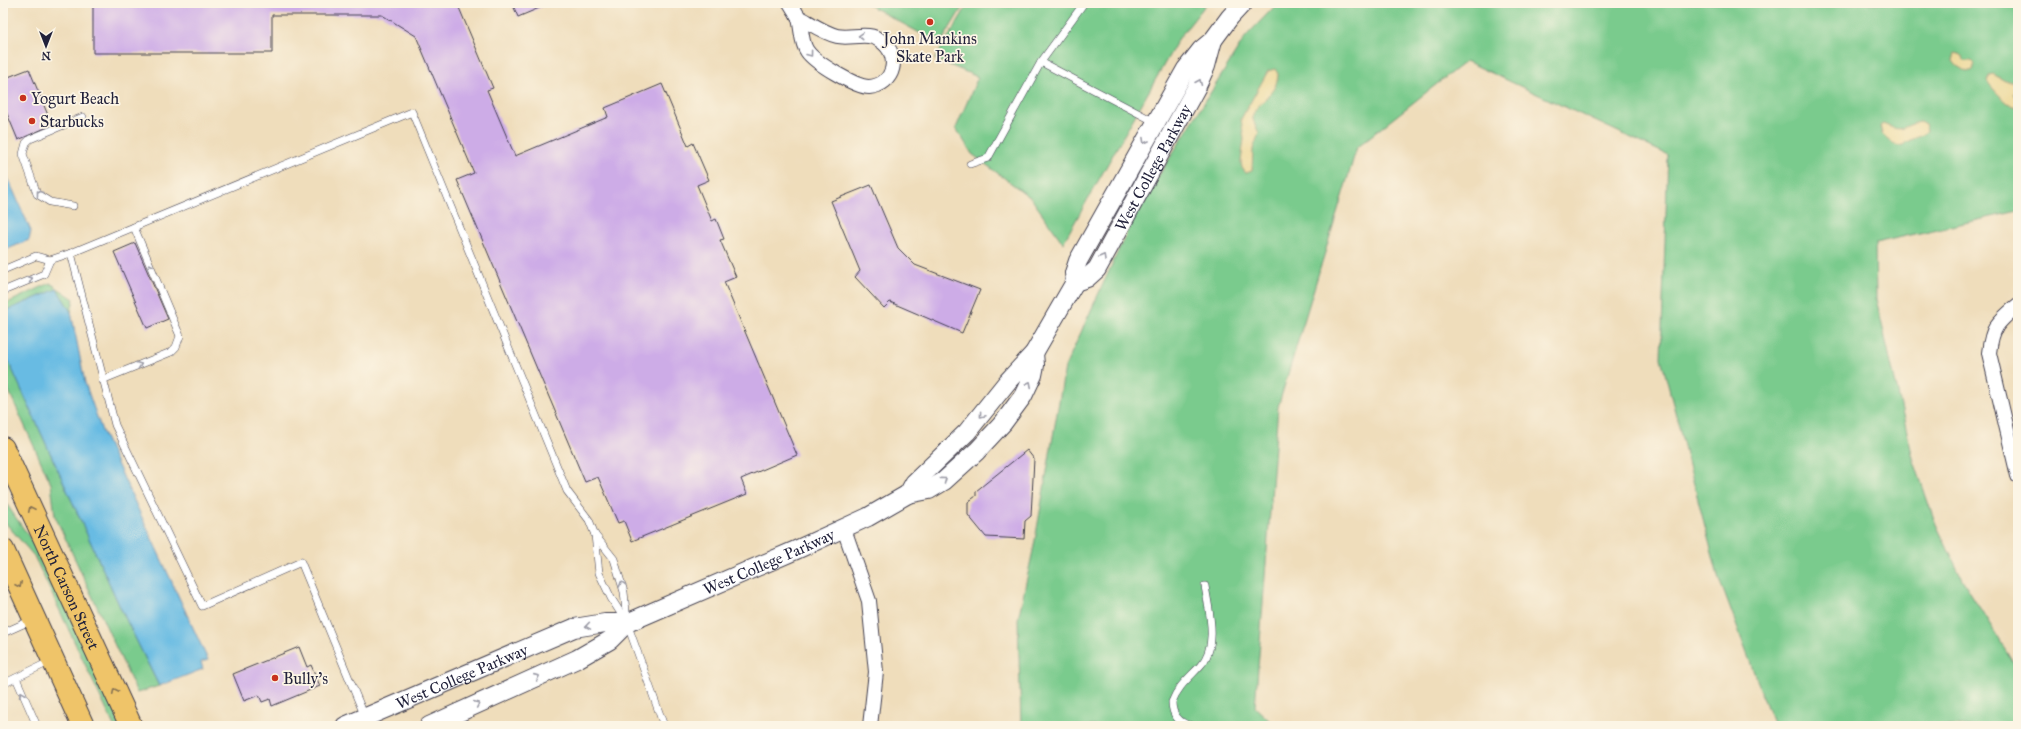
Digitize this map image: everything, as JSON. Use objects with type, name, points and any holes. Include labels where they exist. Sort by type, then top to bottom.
[{"type":"main road","name":"North Carson Street","points":[[3,448],[131,726]]},
{"type":"main road","points":[[3,550],[83,726]]},
{"type":"street","points":[[790,3],[798,17],[806,50],[821,64],[860,85],[878,85],[886,81],[894,64],[892,52],[881,40],[862,35],[836,36],[798,17]]},
{"type":"street","name":"West College Parkway","points":[[429,726],[453,718],[577,659],[610,640],[627,623],[844,528],[890,505],[908,494],[914,482],[967,432],[1008,381],[1034,353],[1075,282],[1074,273],[1078,261],[1186,68],[1201,50],[1213,40],[1230,17],[1243,3]]},
{"type":"street","name":"West College Parkway","points":[[1075,282],[1087,278],[1097,269],[1196,88],[1206,66],[1213,40]]},
{"type":"street","points":[[2018,305],[2000,321],[1991,334],[1989,353],[2018,476]]},
{"type":"street","points":[[844,528],[869,601],[876,672],[870,726]]},
{"type":"street","name":"West College Parkway","points":[[345,726],[574,628],[605,623],[627,623]]},
{"type":"lane","points":[[970,164],[988,158],[1041,62],[1084,3]]},
{"type":"lane","points":[[1041,62],[1155,122]]},
{"type":"lane","points":[[3,270],[36,256],[50,260],[71,253],[412,112],[566,491],[589,520],[595,535],[599,573],[611,598],[627,623],[664,726]]},
{"type":"lane","points":[[73,206],[50,202],[38,194],[22,154],[26,143],[30,139],[83,117]]},
{"type":"lane","points":[[102,380],[171,352],[176,347],[180,336],[134,227]]},
{"type":"lane","points":[[71,253],[102,380],[115,425],[202,606],[301,562],[365,717]]},
{"type":"lane","points":[[3,290],[44,274],[50,260]]},
{"type":"lane","points":[[595,535],[614,559],[624,592],[627,623]]},
{"type":"lane","points":[[1192,726],[1184,724],[1176,717],[1172,702],[1179,686],[1200,666],[1210,650],[1210,615],[1205,586]]},
{"type":"lane","points":[[3,633],[35,619]]},
{"type":"lane","points":[[3,684],[53,660]]},
{"type":"lane","points":[[16,678],[37,726]]},
{"type":"lane","points":[[1216,726],[1232,726]]},
{"type":"green space","points":[[865,3],[965,3],[940,44]]},
{"type":"green space","points":[[969,3],[1207,3],[1179,38],[1063,243],[1031,198],[972,154],[956,128],[978,77],[935,59]]},
{"type":"green space","points":[[1278,3],[2018,3],[2018,211],[1875,243],[1876,299],[1913,458],[1934,520],[1962,579],[2018,670],[2018,726],[1774,726],[1718,576],[1661,358],[1668,155],[1466,61],[1357,147],[1278,407],[1255,707],[1275,726],[1021,726],[1018,619],[1034,546],[1065,367],[1136,212],[1246,36]]},
{"type":"green space","points":[[50,283],[74,299],[71,312],[57,289],[3,312],[3,305]]},
{"type":"green space","points":[[3,349],[120,607],[159,686],[137,693],[55,516],[51,484],[3,378]]},
{"type":"green space","points":[[3,499],[41,554],[122,726],[114,726],[34,556],[3,520]]},
{"type":"sand","points":[[1955,53],[1963,55],[1964,60],[1971,60],[1974,63],[1972,70],[1967,72],[1957,66],[1953,61]]},
{"type":"sand","points":[[1275,69],[1278,74],[1277,82],[1270,94],[1256,109],[1254,114],[1253,119],[1259,133],[1253,149],[1252,171],[1246,173],[1242,168],[1241,162],[1244,139],[1241,119],[1268,71]]},
{"type":"sand","points":[[1993,74],[2005,81],[2018,81],[2018,90],[2014,93],[2018,100],[2016,108],[2004,100],[1988,83],[1987,80],[1990,75]]},
{"type":"sand","points":[[1920,122],[1925,125],[1927,131],[1903,145],[1897,146],[1883,135],[1880,126],[1883,124],[1899,129]]},
{"type":"water","points":[[3,167],[31,231],[29,240],[3,251]]},
{"type":"water","points":[[57,289],[71,312],[85,383],[102,431],[208,660],[201,662],[203,669],[159,686],[120,607],[3,349],[3,312]]},
{"type":"building","points":[[93,3],[457,3],[493,88],[487,90],[515,156],[608,117],[605,108],[662,84],[688,146],[693,143],[709,180],[697,185],[712,221],[716,219],[724,239],[720,240],[736,277],[724,282],[797,455],[741,479],[747,494],[632,541],[624,521],[618,523],[598,477],[585,482],[457,180],[474,173],[416,36],[382,15],[272,15],[272,53],[93,53]]},
{"type":"building","points":[[512,3],[551,3],[518,17]]},
{"type":"building","points":[[29,69],[52,125],[18,140],[3,104],[3,79]]},
{"type":"building","points":[[871,185],[898,248],[915,265],[980,290],[962,333],[890,302],[884,308],[855,277],[860,271],[831,201]]},
{"type":"building","points":[[135,243],[168,319],[147,328],[114,252]]},
{"type":"building","points":[[1027,450],[1034,459],[1031,516],[1025,521],[1024,539],[986,537],[968,515],[968,502],[976,496],[976,491]]},
{"type":"building","points":[[299,647],[307,667],[311,665],[320,686],[272,706],[270,699],[262,702],[259,695],[244,701],[233,674]]},
{"type":"place","name":"John Mankins Skate Park","points":[[930,22]]},
{"type":"place","name":"Yogurt Beach","points":[[23,98]]},
{"type":"place","name":"Starbucks","points":[[32,121]]},
{"type":"place","name":"Bully's","points":[[275,678]]}]
